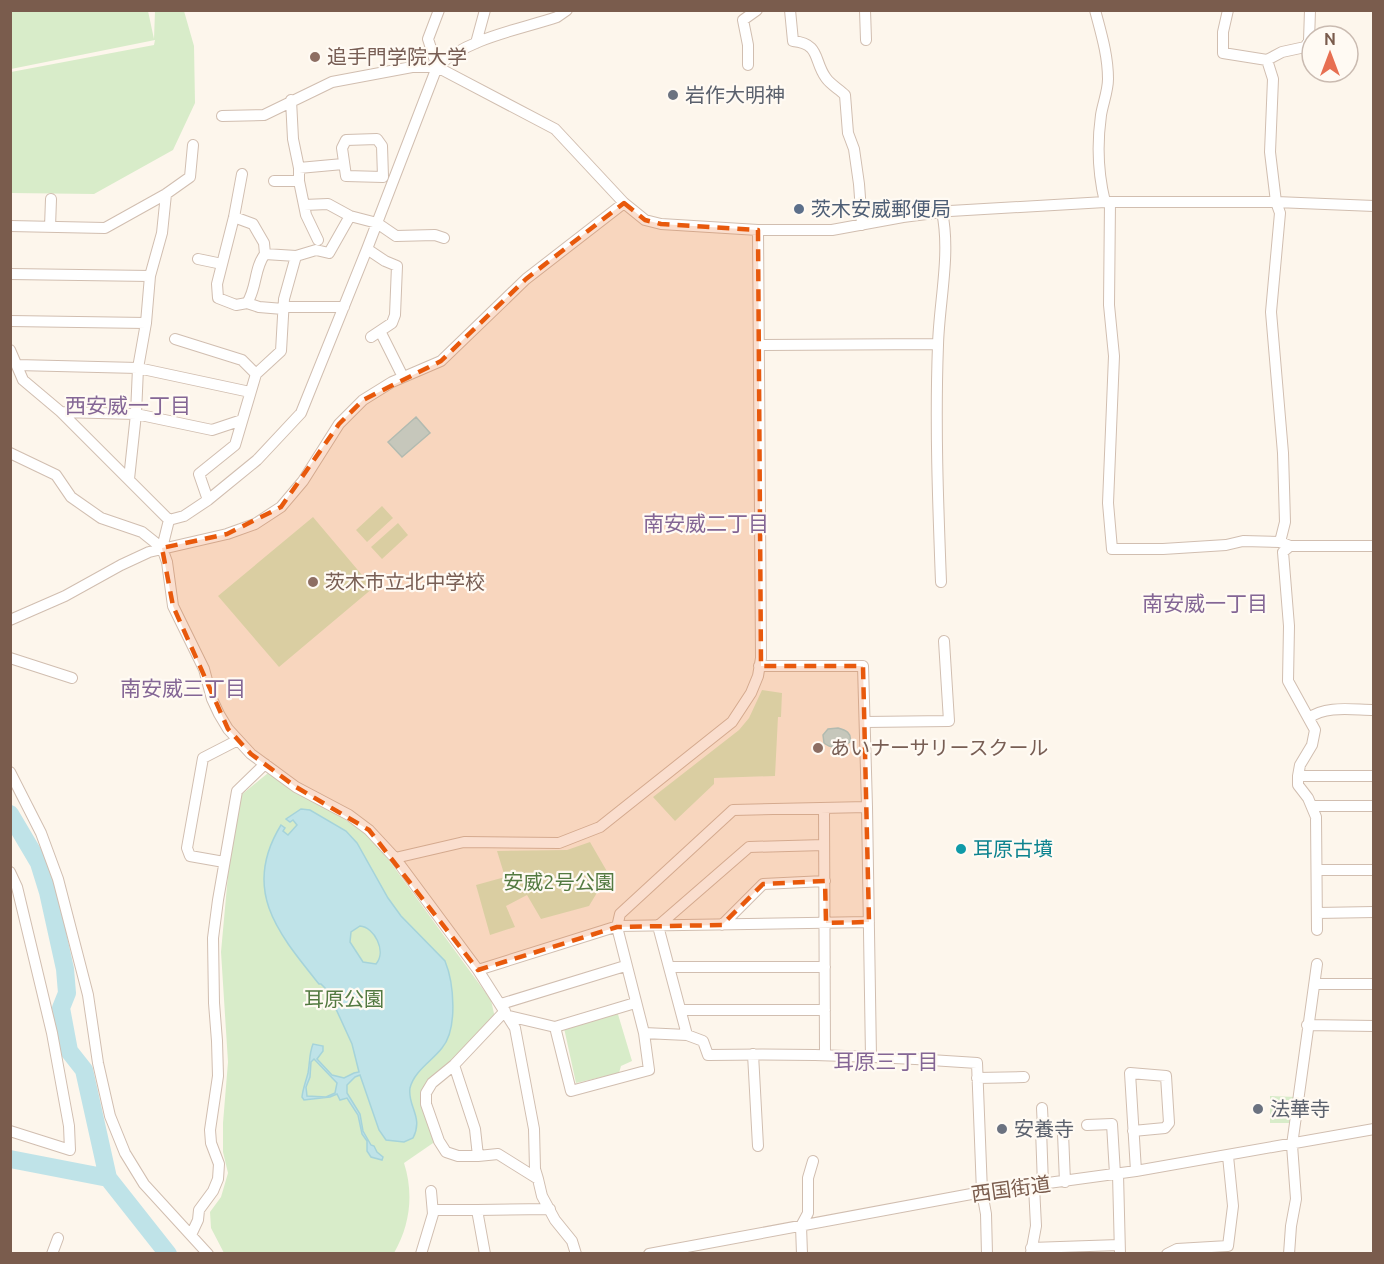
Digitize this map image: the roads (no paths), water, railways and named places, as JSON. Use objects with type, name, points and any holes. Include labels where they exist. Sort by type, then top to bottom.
[{"type":"street","points":[[437,67],[429,39],[439,10]]},
{"type":"street","points":[[476,43],[485,10]]},
{"type":"street","points":[[169,520],[184,516],[208,500],[257,460],[301,413],[368,249],[437,67],[446,59],[476,43],[557,17],[567,10]]},
{"type":"street","points":[[748,65],[748,45],[743,20],[757,10]]},
{"type":"street","points":[[790,10],[793,41],[811,45],[826,78],[845,95],[848,133],[854,149],[859,184],[862,225]]},
{"type":"street","points":[[865,10],[866,40]]},
{"type":"street","points":[[1095,10],[1106,56],[1108,80],[1101,116],[1099,179],[1107,202],[1109,305],[1114,356],[1108,503],[1112,549],[1163,549],[1226,545],[1243,541],[1374,546]]},
{"type":"street","points":[[1228,10],[1223,32],[1223,52],[1267,60],[1282,52],[1305,47],[1309,40],[1310,10]]},
{"type":"street","points":[[1267,60],[1273,79],[1270,152],[1276,202],[1280,213],[1271,312],[1283,453],[1285,522],[1283,552],[1289,626],[1288,681],[1315,730],[1314,740],[1300,765],[1298,785],[1313,806],[1317,829],[1317,930]]},
{"type":"street","points":[[222,116],[264,115],[332,82],[412,67],[437,67],[555,129],[624,203],[645,220],[661,224],[758,230],[832,230],[903,217],[942,213],[1107,202],[1276,202],[1374,206]]},
{"type":"street","points":[[291,100],[293,139],[299,168],[299,181],[306,215],[318,240]]},
{"type":"street","points":[[377,139],[382,146],[383,177],[346,176],[343,164],[342,148],[346,140],[377,139]]},
{"type":"street","points":[[10,226],[105,228],[166,194],[190,177],[193,145]]},
{"type":"street","points":[[299,168],[343,164]]},
{"type":"street","points":[[242,174],[216,292],[218,298],[236,305],[247,303],[259,307],[344,307]]},
{"type":"street","points":[[274,181],[299,181]]},
{"type":"street","points":[[129,479],[138,368],[146,323],[150,276],[162,233],[166,194]]},
{"type":"street","points":[[50,227],[51,199]]},
{"type":"street","points":[[10,620],[65,596],[121,565],[162,548],[227,534],[255,524],[281,507],[303,481],[339,424],[363,400],[403,377],[441,361],[526,279],[624,203]]},
{"type":"street","points":[[304,205],[328,204],[350,216],[377,224],[396,236],[435,235],[444,238]]},
{"type":"street","points":[[941,582],[936,469],[938,344],[944,251],[942,213]]},
{"type":"street","points":[[265,254],[296,256],[316,250],[329,253],[350,216]]},
{"type":"street","points":[[234,217],[253,224],[264,243],[265,254],[258,265],[252,293],[247,303]]},
{"type":"street","points":[[395,858],[464,842],[559,843],[600,826],[732,722],[751,693],[758,676],[761,658],[758,230]]},
{"type":"street","points":[[368,249],[397,266],[395,315],[392,323],[376,334],[403,377]]},
{"type":"street","points":[[208,500],[199,474],[235,445],[256,374],[281,351],[284,299],[296,256]]},
{"type":"street","points":[[198,259],[222,264]]},
{"type":"street","points":[[10,274],[150,276]]},
{"type":"street","points":[[10,321],[146,323]]},
{"type":"street","points":[[175,339],[242,360],[256,374]]},
{"type":"street","points":[[759,345],[938,344]]},
{"type":"street","points":[[10,350],[24,380],[61,412],[169,520]]},
{"type":"street","points":[[17,365],[138,368],[250,392]]},
{"type":"street","points":[[61,412],[136,414],[212,430],[242,420]]},
{"type":"street","points":[[10,453],[56,475],[71,497],[101,518],[142,532],[162,548],[167,562],[173,606],[204,669],[212,699],[219,714],[238,740],[251,754],[296,788],[349,815],[369,830],[395,858],[478,970],[505,1010],[514,1028],[530,1101],[534,1129],[535,1170],[542,1196],[555,1220],[572,1241],[576,1254]]},
{"type":"street","points":[[162,548],[169,520]]},
{"type":"street","points":[[865,722],[949,721],[944,641]]},
{"type":"street","points":[[10,658],[72,678]]},
{"type":"street","points":[[759,666],[863,666],[871,1057]]},
{"type":"street","points":[[1309,718],[1324,711],[1374,710]]},
{"type":"street","points":[[224,862],[190,856],[187,848],[203,758],[238,740]]},
{"type":"street","points":[[191,1235],[200,1210],[216,1185],[219,1164],[211,1143],[210,1130],[218,1076],[213,938],[224,862],[237,791],[265,764]]},
{"type":"street","points":[[10,772],[41,833],[58,879],[88,995],[98,1063],[110,1116],[125,1153],[144,1184],[208,1254]]},
{"type":"street","points":[[1298,776],[1374,776]]},
{"type":"street","points":[[1313,806],[1374,806]]},
{"type":"street","points":[[555,1027],[571,1091],[649,1070],[644,1032],[625,966],[617,927],[620,914],[733,810],[867,807]]},
{"type":"street","points":[[824,808],[825,1054]]},
{"type":"street","points":[[658,926],[749,847],[824,845]]},
{"type":"street","points":[[1317,870],[1374,870]]},
{"type":"street","points":[[10,872],[22,908],[52,1033],[69,1126],[70,1150],[10,1131]]},
{"type":"street","points":[[722,925],[763,884],[825,881]]},
{"type":"street","points":[[1317,913],[1374,912]]},
{"type":"street","points":[[478,970],[617,927],[869,922]]},
{"type":"street","points":[[658,926],[687,1035]]},
{"type":"street","points":[[1289,1254],[1296,1198],[1292,1145],[1317,964]]},
{"type":"street","points":[[538,1179],[498,1154],[458,1156],[446,1152],[439,1141],[426,1104],[426,1093],[432,1083],[454,1065],[505,1010],[625,966]]},
{"type":"street","points":[[669,967],[825,967]]},
{"type":"street","points":[[1315,984],[1374,984]]},
{"type":"street","points":[[505,1010],[555,1027],[635,1003]]},
{"type":"street","points":[[681,1010],[825,1010]]},
{"type":"street","points":[[1307,1025],[1374,1026]]},
{"type":"street","points":[[644,1032],[687,1035],[703,1041],[708,1055],[893,1056],[977,1063],[987,1254]]},
{"type":"street","points":[[753,1054],[758,1146]]},
{"type":"street","points":[[454,1065],[475,1129],[478,1156]]},
{"type":"street","points":[[1133,1131],[1165,1128],[1169,1123],[1166,1076],[1130,1073],[1133,1131],[1136,1171]]},
{"type":"street","points":[[977,1078],[1024,1077]]},
{"type":"street","points":[[1042,1108],[1043,1128],[1041,1129],[1037,1215],[1031,1251],[1119,1249],[1117,1174],[1112,1124],[1087,1125]]},
{"type":"street","name":"西国街道","points":[[649,1254],[982,1192],[1136,1171],[1374,1129]]},
{"type":"street","points":[[1063,1133],[1065,1182]]},
{"type":"street","points":[[1167,1254],[1177,1249],[1228,1246],[1233,1206],[1228,1156]]},
{"type":"street","points":[[802,1254],[801,1226],[808,1213],[808,1178],[813,1161]]},
{"type":"street","points":[[421,1254],[433,1210],[431,1191]]},
{"type":"street","points":[[433,1210],[549,1209]]},
{"type":"street","points":[[477,1210],[485,1254]]},
{"type":"street","points":[[52,1254],[58,1238]]},
{"type":"water","points":[[416,417],[430,433],[402,457],[388,442]]},
{"type":"water","points":[[838,728],[848,732],[850,742],[837,747],[824,743],[823,735],[828,729]]},
{"type":"water","points":[[301,809],[310,810],[346,831],[357,843],[388,898],[401,916],[445,961],[448,970],[453,1006],[450,1029],[442,1048],[419,1071],[412,1082],[410,1094],[417,1124],[413,1138],[404,1142],[386,1140],[379,1130],[360,1075],[347,1085],[347,1093],[360,1114],[363,1131],[371,1145],[383,1157],[382,1160],[371,1157],[367,1151],[367,1141],[362,1134],[358,1115],[347,1098],[340,1100],[337,1094],[330,1097],[304,1100],[302,1097],[313,1044],[323,1046],[323,1051],[317,1059],[332,1075],[344,1078],[359,1072],[352,1044],[336,1009],[336,999],[319,984],[290,947],[270,910],[265,890],[264,870],[269,848],[281,825],[285,828],[283,831],[288,835],[297,825],[293,820],[290,822],[286,819]],"holes":[[[360,926],[370,931],[377,941],[380,953],[376,964],[363,962],[350,942],[351,932]],[[314,1059],[337,1083],[335,1093],[326,1097],[307,1096],[306,1087],[310,1077],[311,1062]]]},
{"type":"waterway","points":[[10,814],[39,863],[48,892],[65,969],[67,993],[61,1008],[69,1051],[84,1070],[108,1178],[168,1254]]},
{"type":"waterway","points":[[10,1159],[108,1178]]},
{"type":"place","name":"追手門学院大学","points":[[315,57]]},
{"type":"place","name":"岩作大明神","points":[[673,95]]},
{"type":"place","name":"茨木安威郵便局","points":[[799,209]]},
{"type":"place","name":"茨木市立北中学校","points":[[313,582]]},
{"type":"place","name":"あいナーサリースクール","points":[[818,748]]},
{"type":"place","name":"耳原古墳","points":[[961,849]]},
{"type":"place","name":"法華寺","points":[[1258,1109]]},
{"type":"place","name":"安養寺","points":[[1002,1129]]},
{"type":"district","name":"西安威一丁目","points":[[128,406]]},
{"type":"district","name":"南安威二丁目","points":[[706,524]]},
{"type":"district","name":"南安威一丁目","points":[[1205,604]]},
{"type":"district","name":"南安威三丁目","points":[[183,689]]},
{"type":"district","name":"耳原三丁目","points":[[886,1062]]},
{"type":"park label","name":"安威2号公園","points":[[559,882]]},
{"type":"park label","name":"耳原公園","points":[[344,999]]}]
